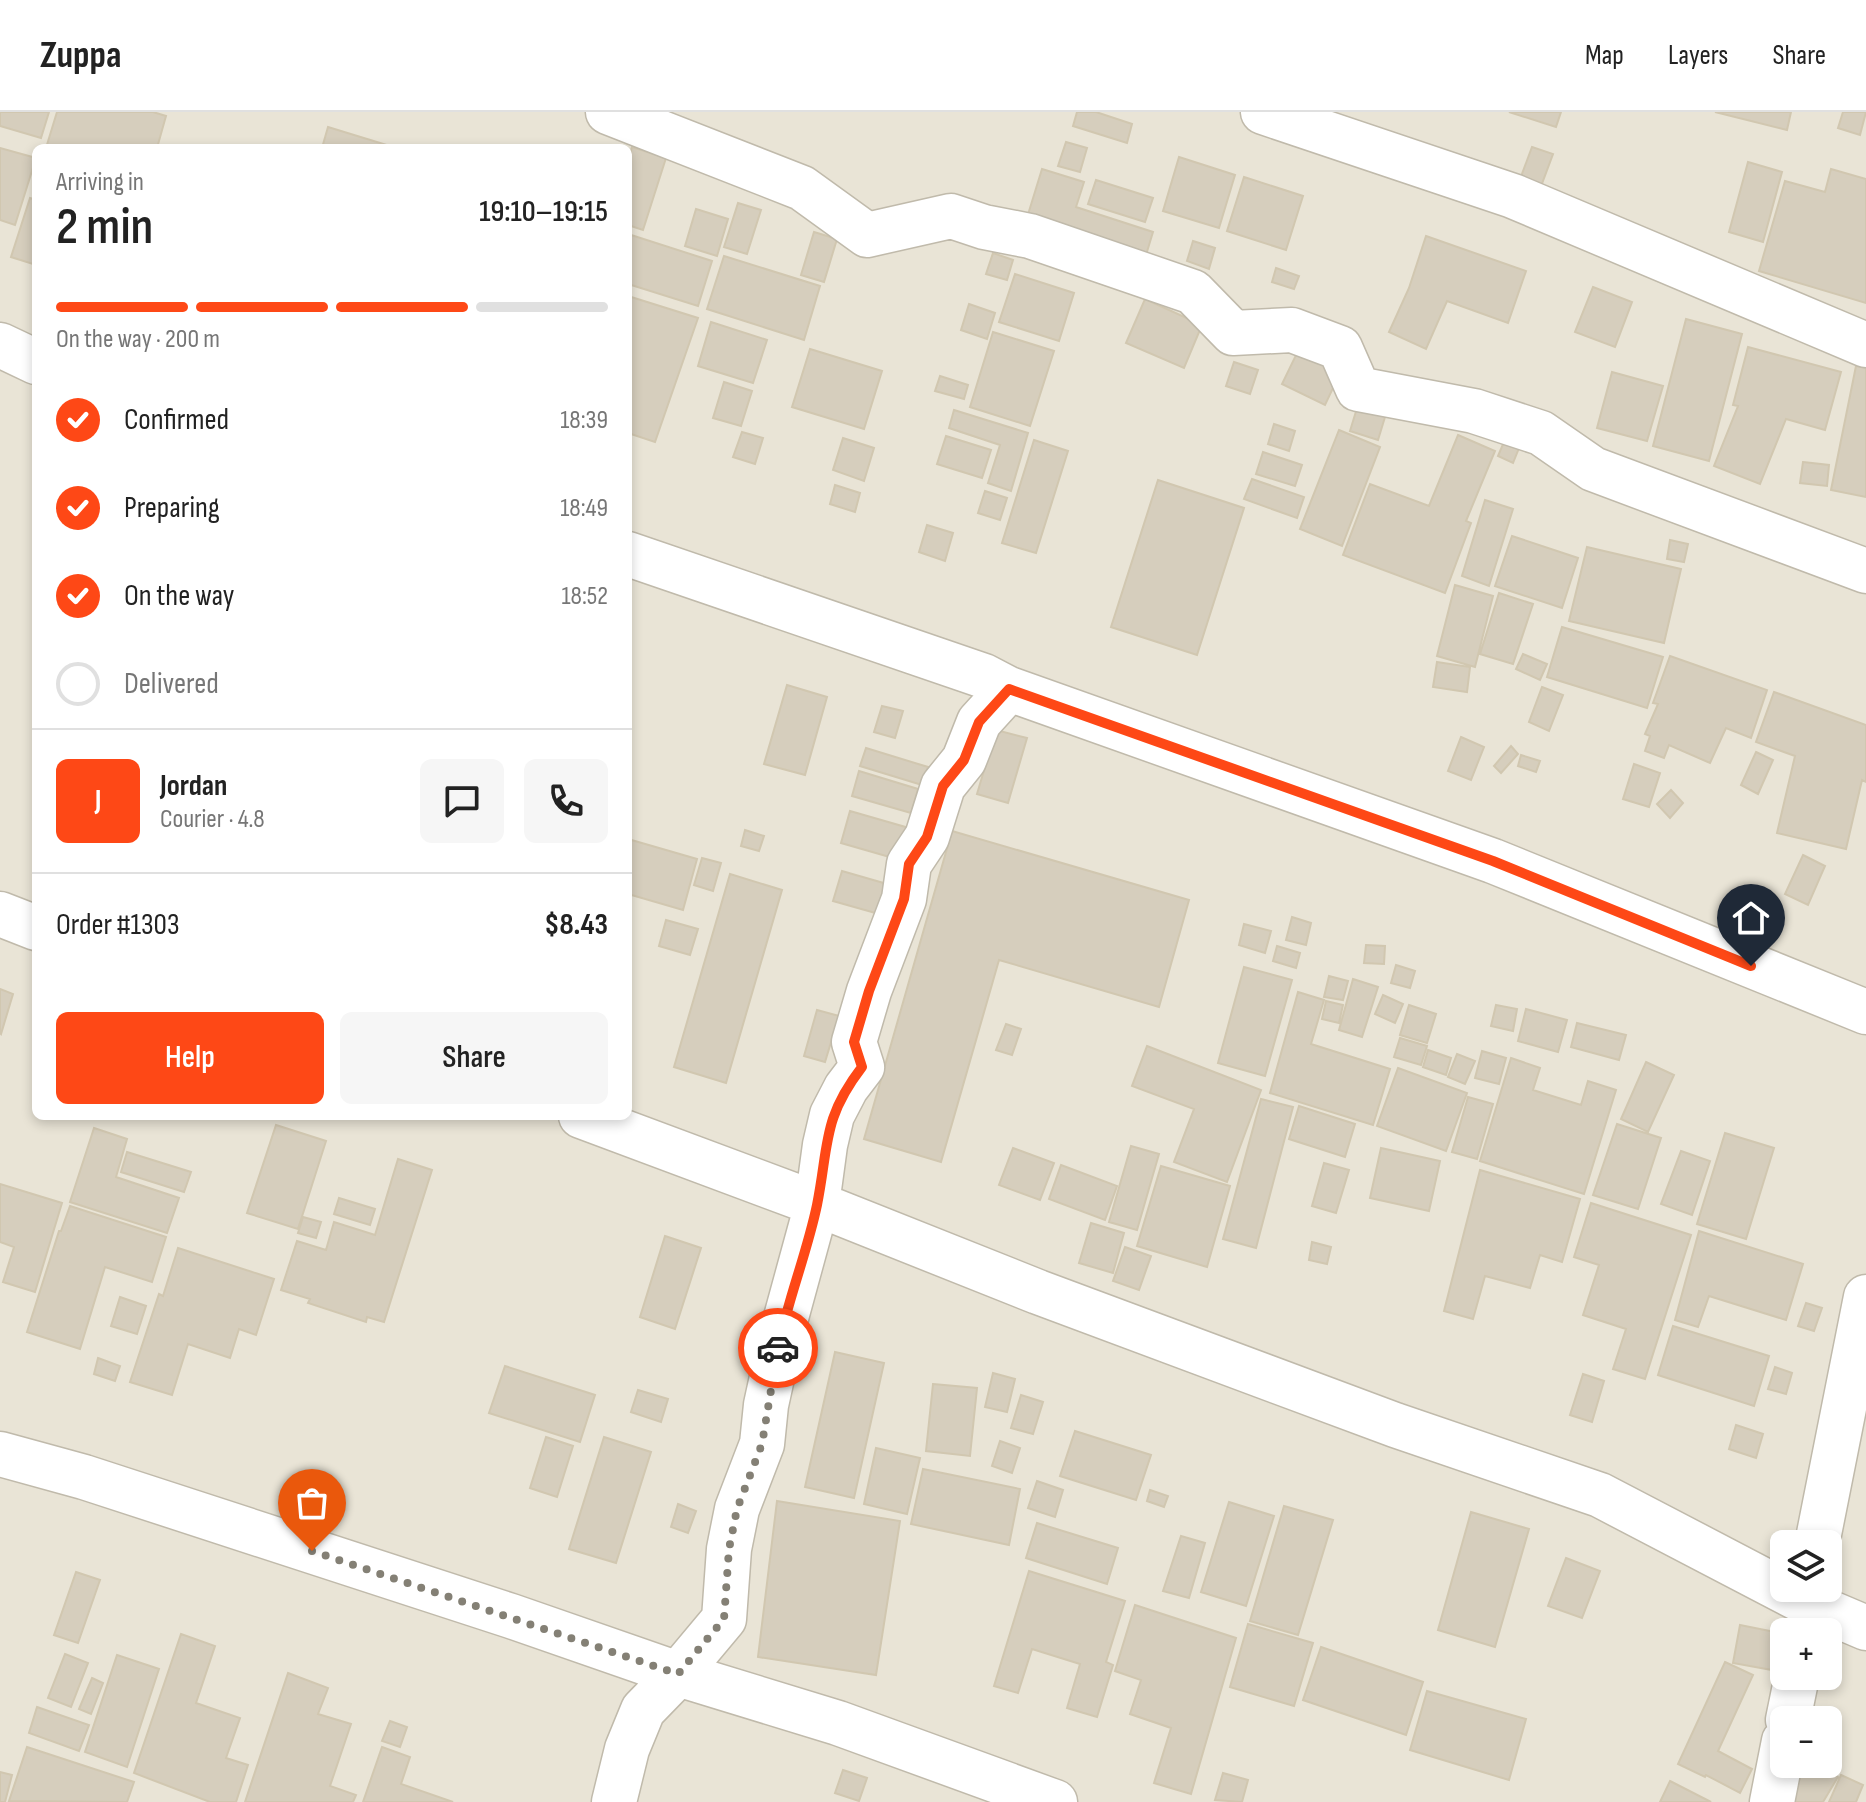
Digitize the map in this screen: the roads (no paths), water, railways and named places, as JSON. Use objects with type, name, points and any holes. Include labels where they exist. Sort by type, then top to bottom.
[{"type":"street","points":[[608,112],[802,188],[867,235],[951,216],[984,227],[1030,236],[1193,292],[1233,333],[1292,330],[1340,348],[1358,389],[1474,411],[1541,433],[1593,469],[1866,571]]},
{"type":"street","points":[[1263,112],[1513,196],[1866,345]]},
{"type":"street","points":[[0,345],[32,360]]},
{"type":"street","points":[[632,555],[984,676],[1009,689],[1493,861],[1866,1012]]},
{"type":"street","points":[[614,1802],[627,1749],[643,1710],[724,1619],[729,1549],[737,1509],[762,1444],[766,1405],[781,1336],[817,1204],[832,1115],[846,1088],[862,1067],[854,1042],[869,991],[904,899],[909,864],[927,837],[943,786],[964,760],[979,722],[1009,689]]},
{"type":"street","points":[[0,914],[32,926]]},
{"type":"street","points":[[592,1120],[817,1204],[1053,1298],[1395,1425],[1600,1495],[1807,1607],[1866,1628]]},
{"type":"street","points":[[1820,1530],[1866,1297]]},
{"type":"street","points":[[0,1454],[84,1477],[511,1616],[678,1674],[838,1723],[1055,1802]]},
{"type":"street","points":[[1772,1802],[1777,1778]]}]
